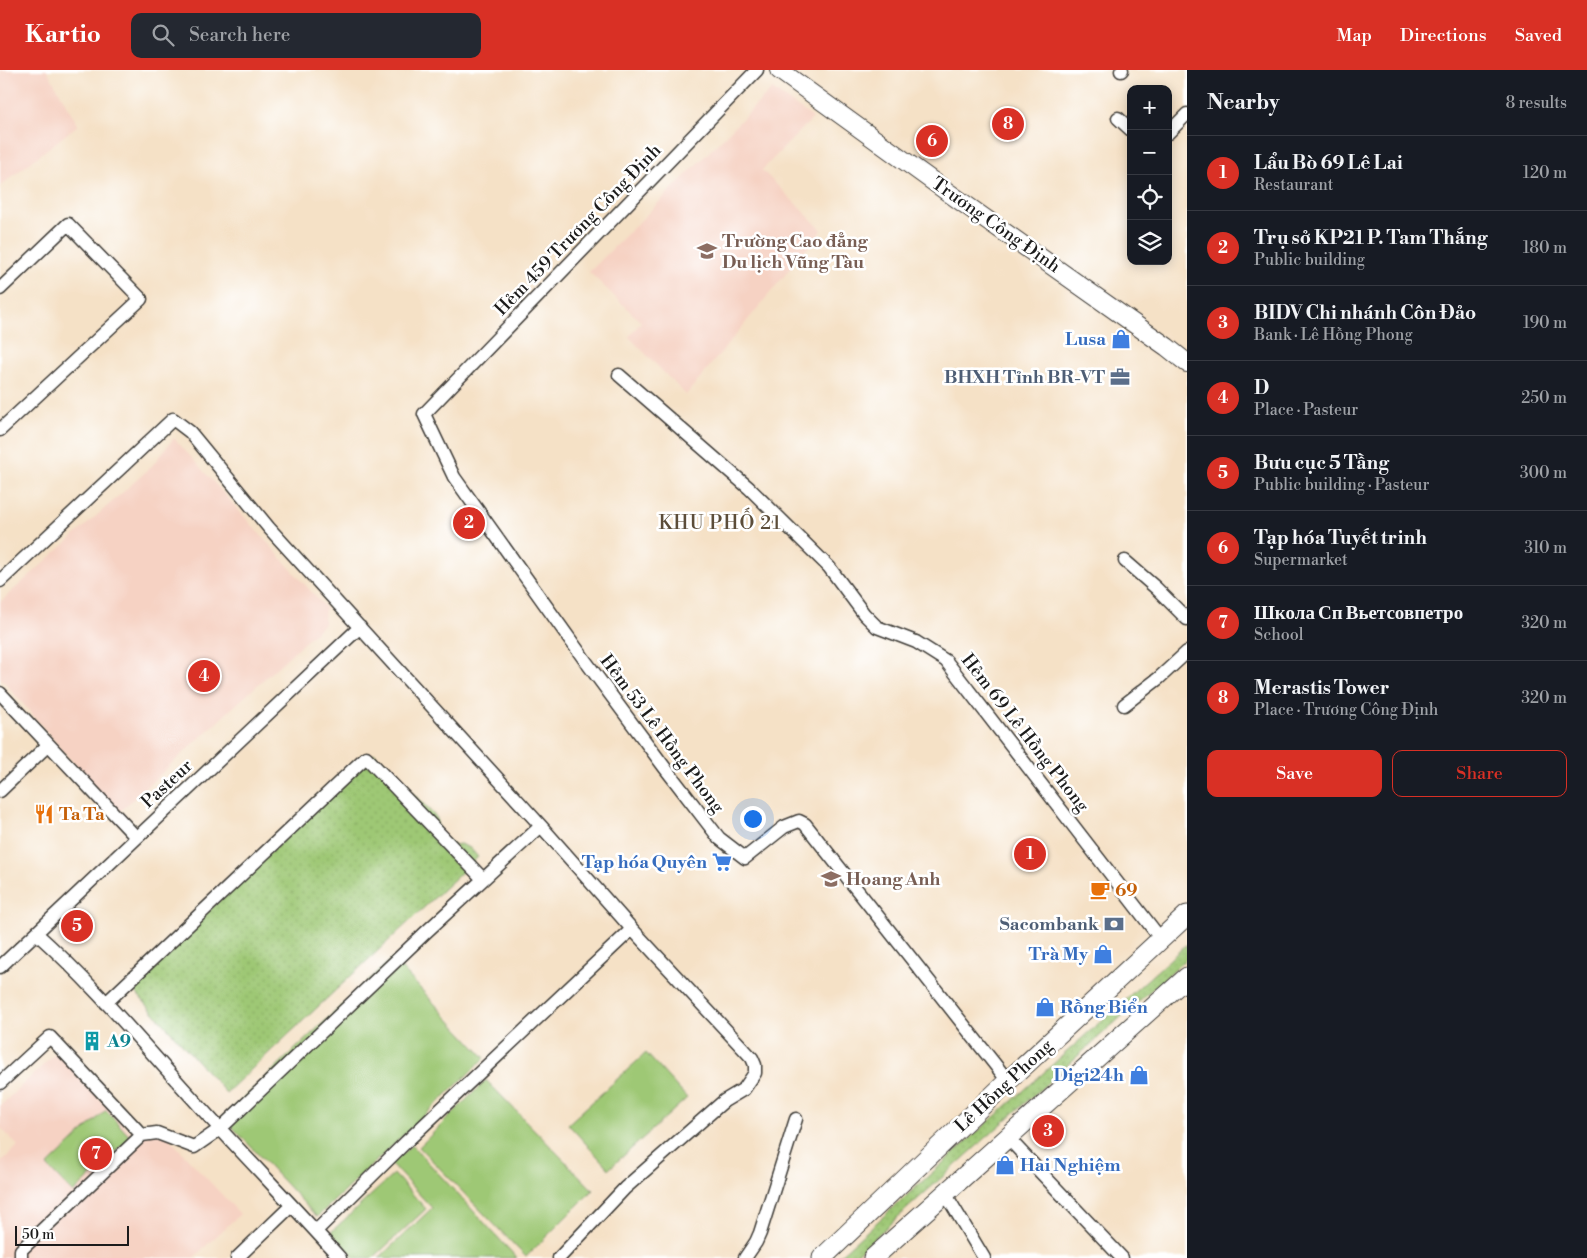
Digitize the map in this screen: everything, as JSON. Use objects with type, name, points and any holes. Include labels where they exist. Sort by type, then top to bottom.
[{"type":"main road","name":"Trương Công Định","points":[[779,70],[1167,347],[1187,364]]},
{"type":"main road","name":"Lê Hồng Phong","points":[[822,1258],[1187,914]]},
{"type":"main road","points":[[873,1258],[1187,976]]},
{"type":"street","name":"Hẻm 459 Trương Công Định","points":[[424,414],[757,70]]},
{"type":"street","points":[[1171,130],[1187,114]]},
{"type":"street","points":[[1118,118],[1127,126]]},
{"type":"street","points":[[0,289],[68,224],[141,299],[0,430]]},
{"type":"street","name":"Hẻm 69 Lê Hồng Phong","points":[[619,375],[748,488],[829,567],[864,614],[878,627],[916,642],[946,661],[1160,938]]},
{"type":"street","name":"Hẻm 53 Lê Hồng Phong","points":[[424,414],[454,477],[584,659],[719,838],[745,858],[784,827],[799,821],[805,824],[1008,1081]]},
{"type":"street","points":[[0,582],[173,419],[190,432],[269,528],[541,826],[632,929],[752,1058],[755,1065],[755,1073],[744,1089],[724,1101],[625,1188],[559,1258]]},
{"type":"street","points":[[1125,561],[1187,619]]},
{"type":"street","name":"Pasteur","points":[[0,967],[360,627]]},
{"type":"street","points":[[1124,705],[1159,678],[1187,652]]},
{"type":"street","points":[[0,694],[136,837]]},
{"type":"street","points":[[0,791],[48,745]]},
{"type":"street","points":[[106,1003],[366,757],[482,880]]},
{"type":"street","points":[[21,1258],[21,1250],[142,1135],[157,1133],[194,1146],[220,1129],[313,1039],[541,826]]},
{"type":"street","points":[[316,1231],[406,1142],[632,929]]},
{"type":"street","points":[[36,933],[106,1003],[340,1258]]},
{"type":"street","points":[[0,1084],[50,1037],[142,1135]]},
{"type":"street","points":[[745,1258],[756,1242],[760,1232],[796,1119]]},
{"type":"street","points":[[1008,1138],[1122,1258]]},
{"type":"street","points":[[945,1193],[984,1258]]},
{"type":"street","points":[[237,1258],[292,1206]]},
{"type":"shaded area","points":[[0,70],[47,70],[78,125],[0,186]]},
{"type":"shaded area","name":"Trường Cao đẳng Du lịch Vũng Tàu","points":[[772,89],[813,118],[762,170],[822,230],[686,395],[629,337],[641,322],[589,272]]},
{"type":"shaded area","points":[[174,438],[325,607],[324,624],[117,814],[0,677],[0,602],[151,467]]},
{"type":"shaded area","points":[[57,1052],[134,1136],[152,1120],[240,1214],[193,1258],[0,1258],[0,1163],[18,1146],[0,1127],[0,1106]]},
{"type":"green space","points":[[374,753],[437,818],[438,833],[454,845],[460,844],[470,848],[478,857],[226,1093],[130,986]]},
{"type":"green space","points":[[1187,944],[1187,958],[852,1258],[837,1258]]},
{"type":"green space","points":[[392,958],[485,1058],[317,1217],[223,1117]]},
{"type":"green space","points":[[646,1053],[687,1098],[609,1169],[568,1124]]},
{"type":"green space","points":[[486,1080],[593,1190],[526,1257],[419,1147]]},
{"type":"green space","points":[[106,1110],[131,1138],[73,1193],[47,1166]]},
{"type":"green space","points":[[412,1145],[517,1258],[379,1258],[432,1208],[391,1164]]},
{"type":"green space","points":[[394,1174],[426,1209],[373,1258],[355,1258],[331,1232]]},
{"type":"place","name":"Merastis Tower","points":[[1008,124]]},
{"type":"place","name":"Tạp hóa Tuyết trinh","points":[[932,141]]},
{"type":"place","name":"Trường Cao đẳng Du lịch Vũng Tàu","points":[[707,251]]},
{"type":"place","name":"Lusa","points":[[1121,339]]},
{"type":"place","name":"BHXH Tỉnh BR-VT","points":[[1120,377]]},
{"type":"place","name":"Trụ sở KP21 P. Tam Thắng","points":[[469,523]]},
{"type":"place","name":"D","points":[[204,676]]},
{"type":"place","name":"Ta Ta","points":[[44,814]]},
{"type":"place","name":"Lẩu Bò 69 Lê Lai","points":[[1030,854]]},
{"type":"place","name":"Tạp hóa Quyên","points":[[722,862]]},
{"type":"place","name":"Hoang Anh","points":[[831,879]]},
{"type":"place","name":"69","points":[[1100,890]]},
{"type":"place","name":"Sacombank","points":[[1114,924]]},
{"type":"place","name":"Bưu cục 5 Tầng","points":[[77,926]]},
{"type":"place","name":"Trà My","points":[[1103,954]]},
{"type":"place","name":"Rồng Biển","points":[[1045,1007]]},
{"type":"place","name":"A9","points":[[92,1041]]},
{"type":"place","name":"Digi24h","points":[[1139,1075]]},
{"type":"place","name":"BIDV Chi nhánh Côn Đảo","points":[[1048,1131]]},
{"type":"place","name":"Школа Сп Вьетсовпетро","points":[[96,1154]]},
{"type":"place","name":"Hai Nghiệm","points":[[1005,1165]]},
{"type":"district","name":"KHU PHỐ 21","points":[[720,523]]}]
